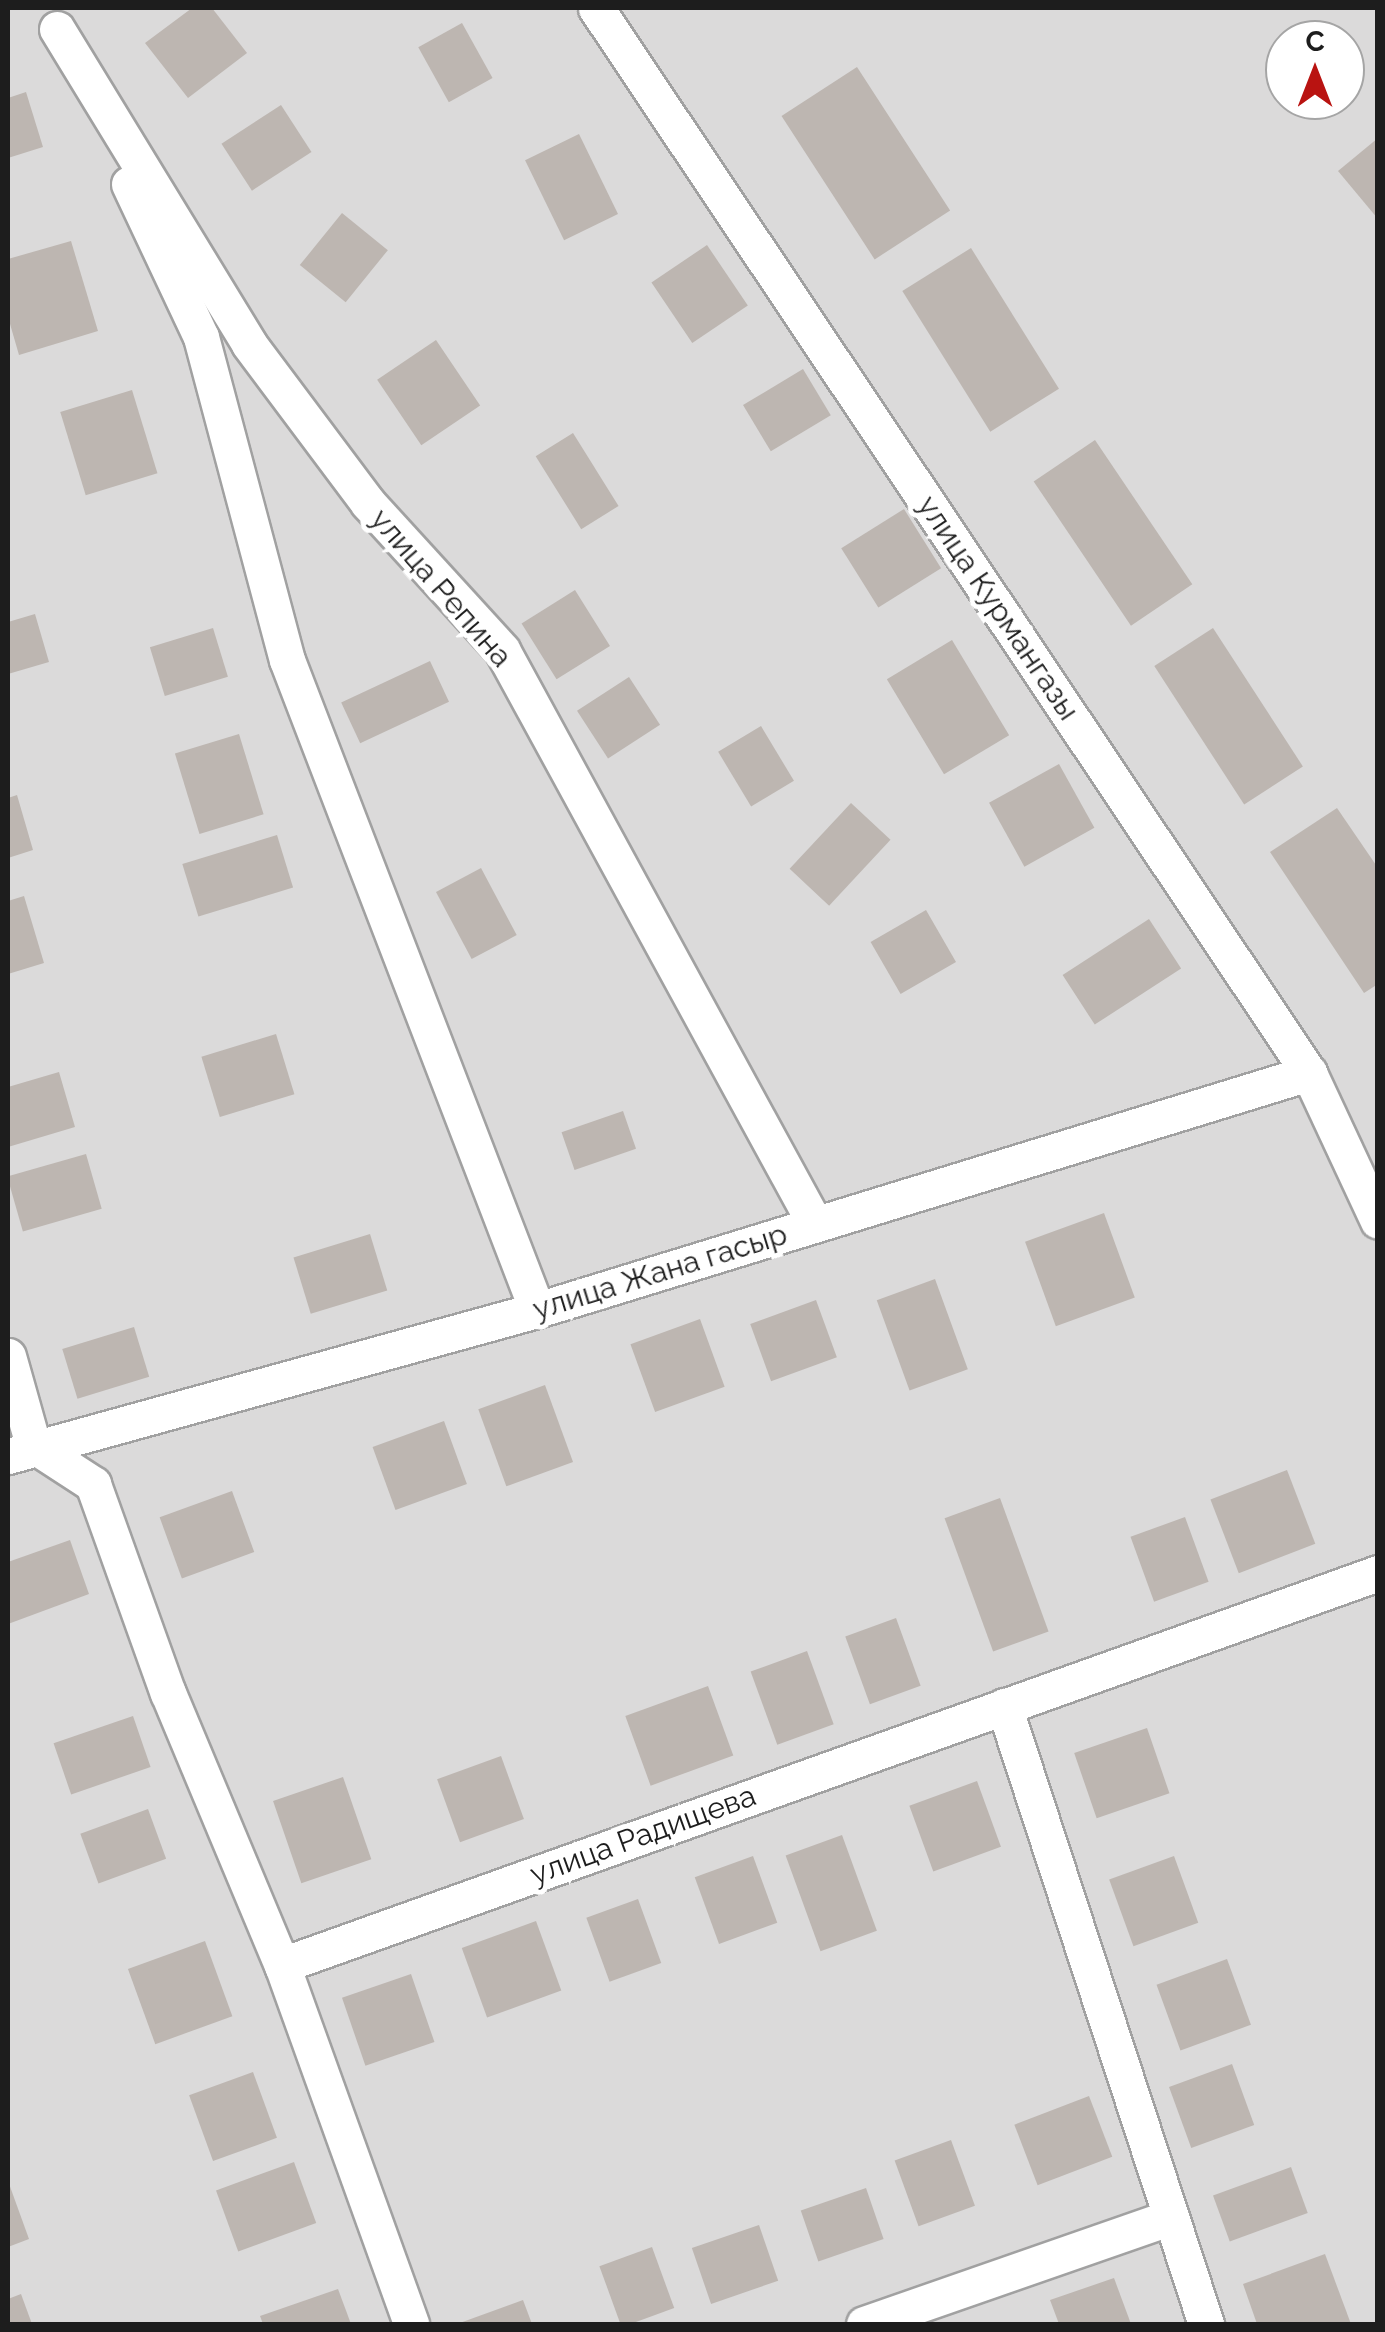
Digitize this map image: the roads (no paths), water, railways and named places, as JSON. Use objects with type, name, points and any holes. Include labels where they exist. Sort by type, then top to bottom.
[{"type":"street","name":"улица Курмангазы","points":[[596,8],[1308,1073],[1378,1221]]},
{"type":"street","name":"улица Репина","points":[[51,18],[249,344],[368,503],[502,650],[815,1224]]},
{"type":"street","name":"улица Репина","points":[[51,18],[200,337],[287,660],[537,1310]]},
{"type":"street","name":"улица Жана гасыр","points":[[20,1451],[537,1310],[1308,1073]]},
{"type":"street","points":[[8,1356],[20,1451],[94,1484],[168,1692],[282,1964],[411,2324]]},
{"type":"street","name":"улица Радищева","points":[[282,1964],[1378,1573]]},
{"type":"street","points":[[1004,1706],[1206,2324]]},
{"type":"street","points":[[864,2324],[1171,2218]]}]
